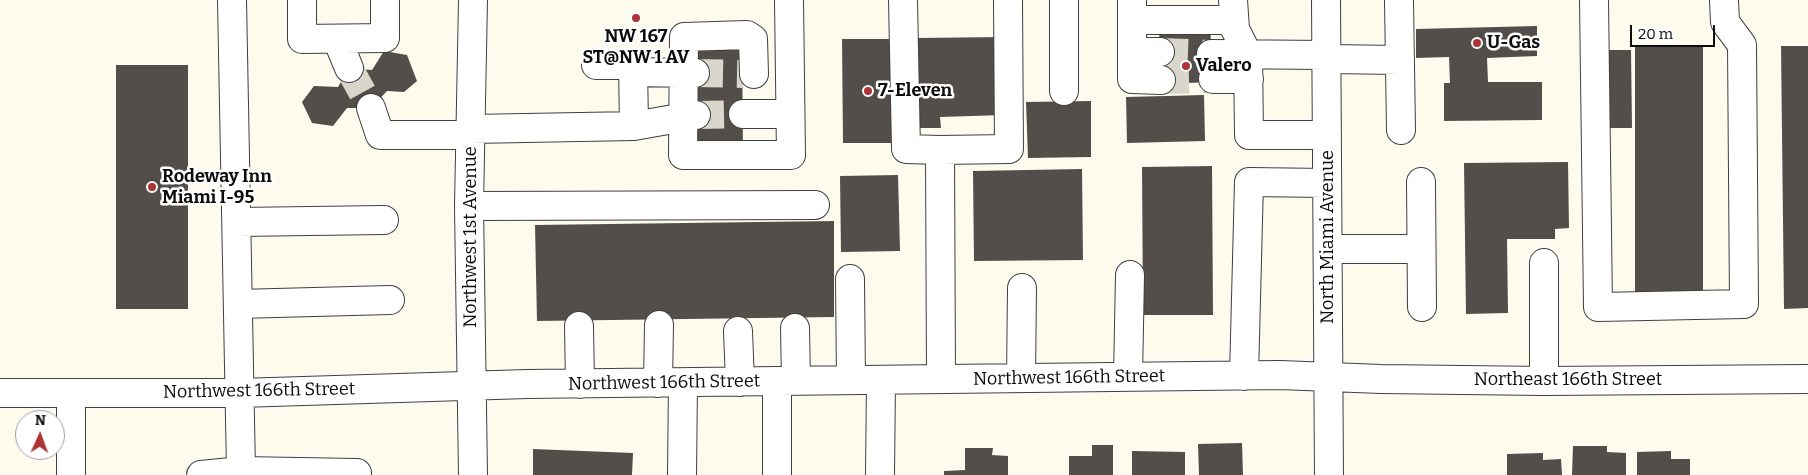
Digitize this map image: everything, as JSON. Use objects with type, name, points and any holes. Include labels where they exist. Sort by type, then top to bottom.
[{"type":"street","points":[[232,0],[241,471]]},
{"type":"street","points":[[302,0],[302,39],[384,38],[385,0]]},
{"type":"street","name":"Northwest 1st Avenue","points":[[473,0],[469,206],[473,475]]},
{"type":"street","points":[[789,0],[790,73],[790,114],[791,155],[683,156],[689,116],[689,73],[684,37],[747,35],[753,39],[748,74],[790,73]]},
{"type":"street","points":[[903,0],[906,149],[1009,150],[1008,0]]},
{"type":"street","points":[[1064,0],[1064,91]]},
{"type":"street","name":"North Miami Avenue","points":[[1326,0],[1329,475]]},
{"type":"street","points":[[1399,0],[1401,130]]},
{"type":"street","points":[[1594,0],[1598,307],[1744,304],[1742,45],[1725,22],[1724,0]]},
{"type":"street","points":[[1161,80],[1132,80],[1132,10],[1233,10],[1235,29],[1249,67],[1249,135],[1327,135]]},
{"type":"street","points":[[337,38],[349,68]]},
{"type":"street","points":[[1132,52],[1160,52]]},
{"type":"street","points":[[1212,66],[1249,67],[1327,57],[1400,60]]},
{"type":"street","points":[[596,66],[633,65],[634,126]]},
{"type":"street","points":[[633,72],[689,73]]},
{"type":"street","points":[[371,108],[380,135],[634,126],[689,116]]},
{"type":"street","points":[[743,114],[790,114]]},
{"type":"street","points":[[940,150],[941,379]]},
{"type":"street","points":[[1244,376],[1250,182],[1327,183]]},
{"type":"street","points":[[1421,182],[1422,307]]},
{"type":"street","points":[[469,206],[814,205]]},
{"type":"street","points":[[236,222],[384,220]]},
{"type":"street","points":[[1328,249],[1422,248]]},
{"type":"street","points":[[1544,263],[1544,381]]},
{"type":"street","points":[[1128,377],[1130,276]]},
{"type":"street","points":[[850,279],[851,380]]},
{"type":"street","points":[[1022,288],[1022,378]]},
{"type":"street","points":[[238,304],[390,300]]},
{"type":"street","points":[[658,325],[671,383],[682,475]]},
{"type":"street","points":[[579,326],[580,384]]},
{"type":"street","points":[[776,475],[786,381],[795,328]]},
{"type":"street","points":[[738,331],[740,382]]},
{"type":"street","name":"Northwest 166th Street","points":[[0,393],[240,392],[580,384],[1280,375],[1328,378]]},
{"type":"street","name":"Northeast 166th Street","points":[[1328,378],[1544,381],[1808,378]]},
{"type":"street","points":[[880,475],[881,380]]},
{"type":"street","points":[[71,393],[71,475]]},
{"type":"street","points":[[201,475],[241,471],[357,473],[358,475]]},
{"type":"building","name":"Valero","points":[[1210,24],[1213,82],[1161,84],[1159,26]]},
{"type":"building","points":[[1537,26],[1537,56],[1487,58],[1488,82],[1542,82],[1542,120],[1444,121],[1444,83],[1450,83],[1449,57],[1416,58],[1416,29]]},
{"type":"building","points":[[1003,37],[1004,115],[940,117],[941,128],[918,128],[917,38]]},
{"type":"building","name":"7-Eleven","points":[[842,39],[893,39],[894,143],[843,143]]},
{"type":"building","points":[[695,40],[742,40],[743,152],[696,152]]},
{"type":"building","points":[[1781,46],[1808,46],[1808,308],[1784,309]]},
{"type":"building","points":[[1635,47],[1703,47],[1703,296],[1635,296]]},
{"type":"building","points":[[1607,50],[1631,50],[1632,128],[1607,128]]},
{"type":"building","points":[[384,51],[407,55],[417,81],[404,92],[387,91],[371,108],[347,108],[333,126],[312,123],[302,102],[314,86],[338,87],[349,68],[372,70]]},
{"type":"building","name":"Rodeway Inn Miami I-95","points":[[116,65],[188,65],[188,309],[116,309]]},
{"type":"building","points":[[1204,95],[1205,141],[1127,143],[1126,97]]},
{"type":"building","points":[[1091,101],[1091,157],[1028,158],[1026,102]]},
{"type":"building","points":[[1568,162],[1569,228],[1555,229],[1555,239],[1507,239],[1508,313],[1466,314],[1464,163]]},
{"type":"building","points":[[1212,166],[1213,315],[1143,315],[1142,167]]},
{"type":"building","points":[[1082,169],[1083,260],[974,261],[973,171]]},
{"type":"building","points":[[898,175],[900,251],[841,252],[840,176]]},
{"type":"building","points":[[834,221],[834,317],[537,321],[535,225]]},
{"type":"building","points":[[1242,443],[1243,475],[1199,475],[1198,444]]},
{"type":"building","points":[[1092,445],[1113,445],[1113,475],[1069,475],[1069,456],[1092,456]]},
{"type":"building","points":[[1573,446],[1607,446],[1607,452],[1626,453],[1626,475],[1572,475]]},
{"type":"building","points":[[965,448],[993,448],[992,455],[1008,456],[1008,475],[944,475],[944,471],[965,470]]},
{"type":"building","points":[[533,449],[633,453],[632,475],[533,475]]},
{"type":"building","points":[[1132,451],[1185,452],[1185,475],[1132,475]]},
{"type":"building","points":[[1671,451],[1671,459],[1690,459],[1690,475],[1637,475],[1637,452]]},
{"type":"building","points":[[1543,453],[1543,460],[1561,459],[1562,475],[1507,475],[1507,454]]},
{"type":"tunnel","points":[[1160,52],[1211,54]]},
{"type":"tunnel","points":[[349,68],[371,108]]},
{"type":"tunnel","points":[[695,73],[743,74]]},
{"type":"tunnel","points":[[1161,80],[1213,79]]},
{"type":"tunnel","points":[[696,115],[743,114]]},
{"type":"place","name":"NW 167 ST@NW 1 AV","points":[[636,18]]},
{"type":"place","name":"U-Gas","points":[[1477,43]]},
{"type":"place","name":"Valero","points":[[1186,66]]},
{"type":"place","name":"7-Eleven","points":[[868,91]]},
{"type":"place","name":"Rodeway Inn Miami I-95","points":[[152,187]]}]
